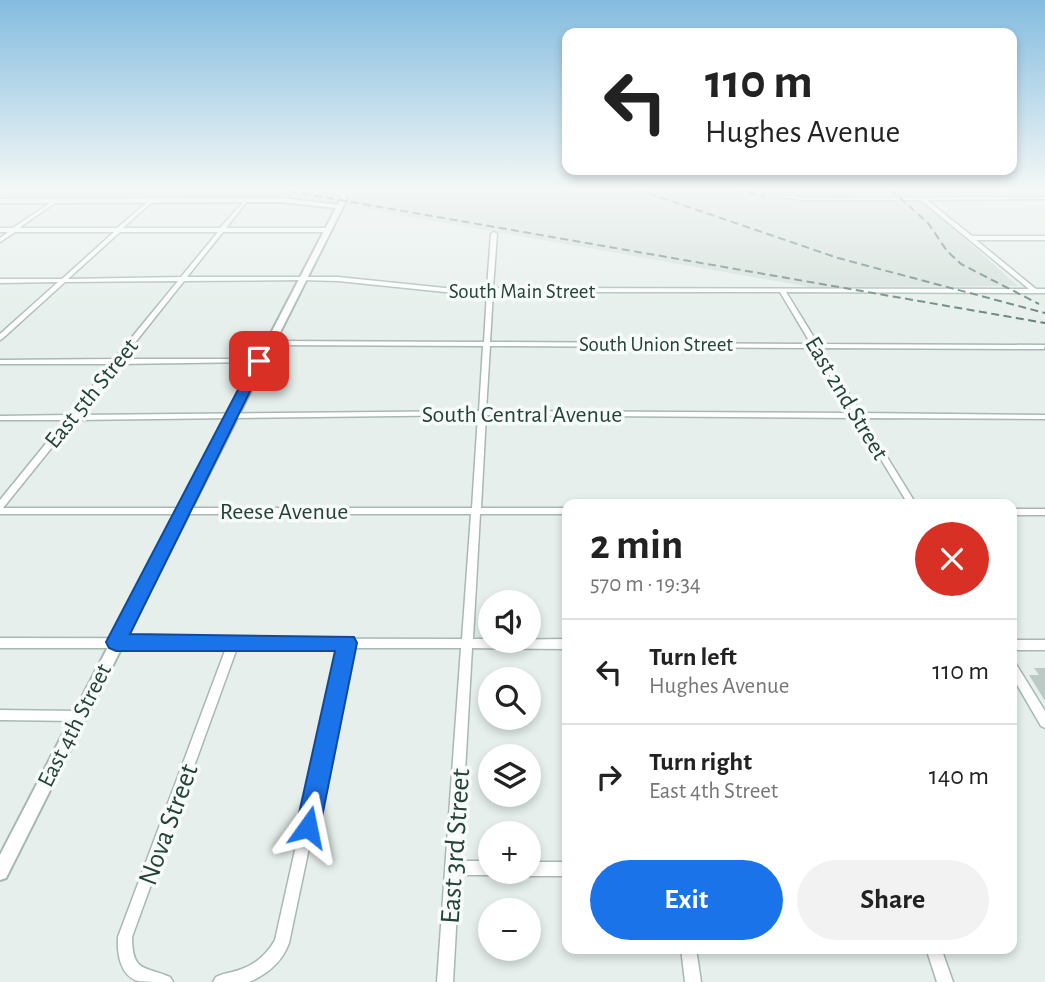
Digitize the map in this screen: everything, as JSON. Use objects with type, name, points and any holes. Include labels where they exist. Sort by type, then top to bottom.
[{"type":"street","points":[[0,338],[113,235]]},
{"type":"street","points":[[182,280],[218,235]]},
{"type":"street","name":"East 4th Street","points":[[1,870],[324,235]]},
{"type":"street","name":"East 3rd Street","points":[[445,982],[494,235]]},
{"type":"street","points":[[967,235],[1035,291]]},
{"type":"street","points":[[971,238],[1045,239]]},
{"type":"street","name":"South Main Street","points":[[0,281],[301,278],[338,279],[425,289],[1045,291]]},
{"type":"street","name":"East 5th Street","points":[[0,508],[182,280]]},
{"type":"street","name":"East 2nd Street","points":[[782,291],[909,499]]},
{"type":"street","name":"South Union Street","points":[[268,343],[1044,346]]},
{"type":"street","points":[[0,362],[259,361]]},
{"type":"street","name":"South Central Avenue","points":[[0,418],[232,413],[1045,417]]},
{"type":"street","name":"Reese Avenue","points":[[0,508],[562,511]]},
{"type":"street","points":[[1017,512],[1045,512]]},
{"type":"street","points":[[0,643],[562,644]]},
{"type":"street","name":"Nova Street","points":[[165,982],[134,974],[127,965],[123,952],[125,937],[233,643]]},
{"type":"street","points":[[221,982],[253,975],[276,955],[282,943],[347,643]]},
{"type":"street","points":[[1017,645],[1045,645]]},
{"type":"street","points":[[1017,675],[1045,722]]},
{"type":"street","points":[[0,715],[78,716]]},
{"type":"street","points":[[452,868],[478,868]]},
{"type":"street","points":[[541,869],[562,869]]},
{"type":"street","points":[[689,954],[693,982]]},
{"type":"street","points":[[935,954],[945,982]]},
{"type":"shaded area","points":[[513,235],[960,235],[1018,286],[810,287]]},
{"type":"building","points":[[1034,668],[1045,668],[1045,701],[1029,675],[1039,675]]},
{"type":"railway","points":[[540,235],[1045,323]]},
{"type":"railway","points":[[770,235],[838,258],[1045,313]]},
{"type":"railway","points":[[936,235],[947,251],[961,264],[1039,304]]},
{"type":"route","points":[[259,361],[116,642],[347,643],[308,827]]}]
